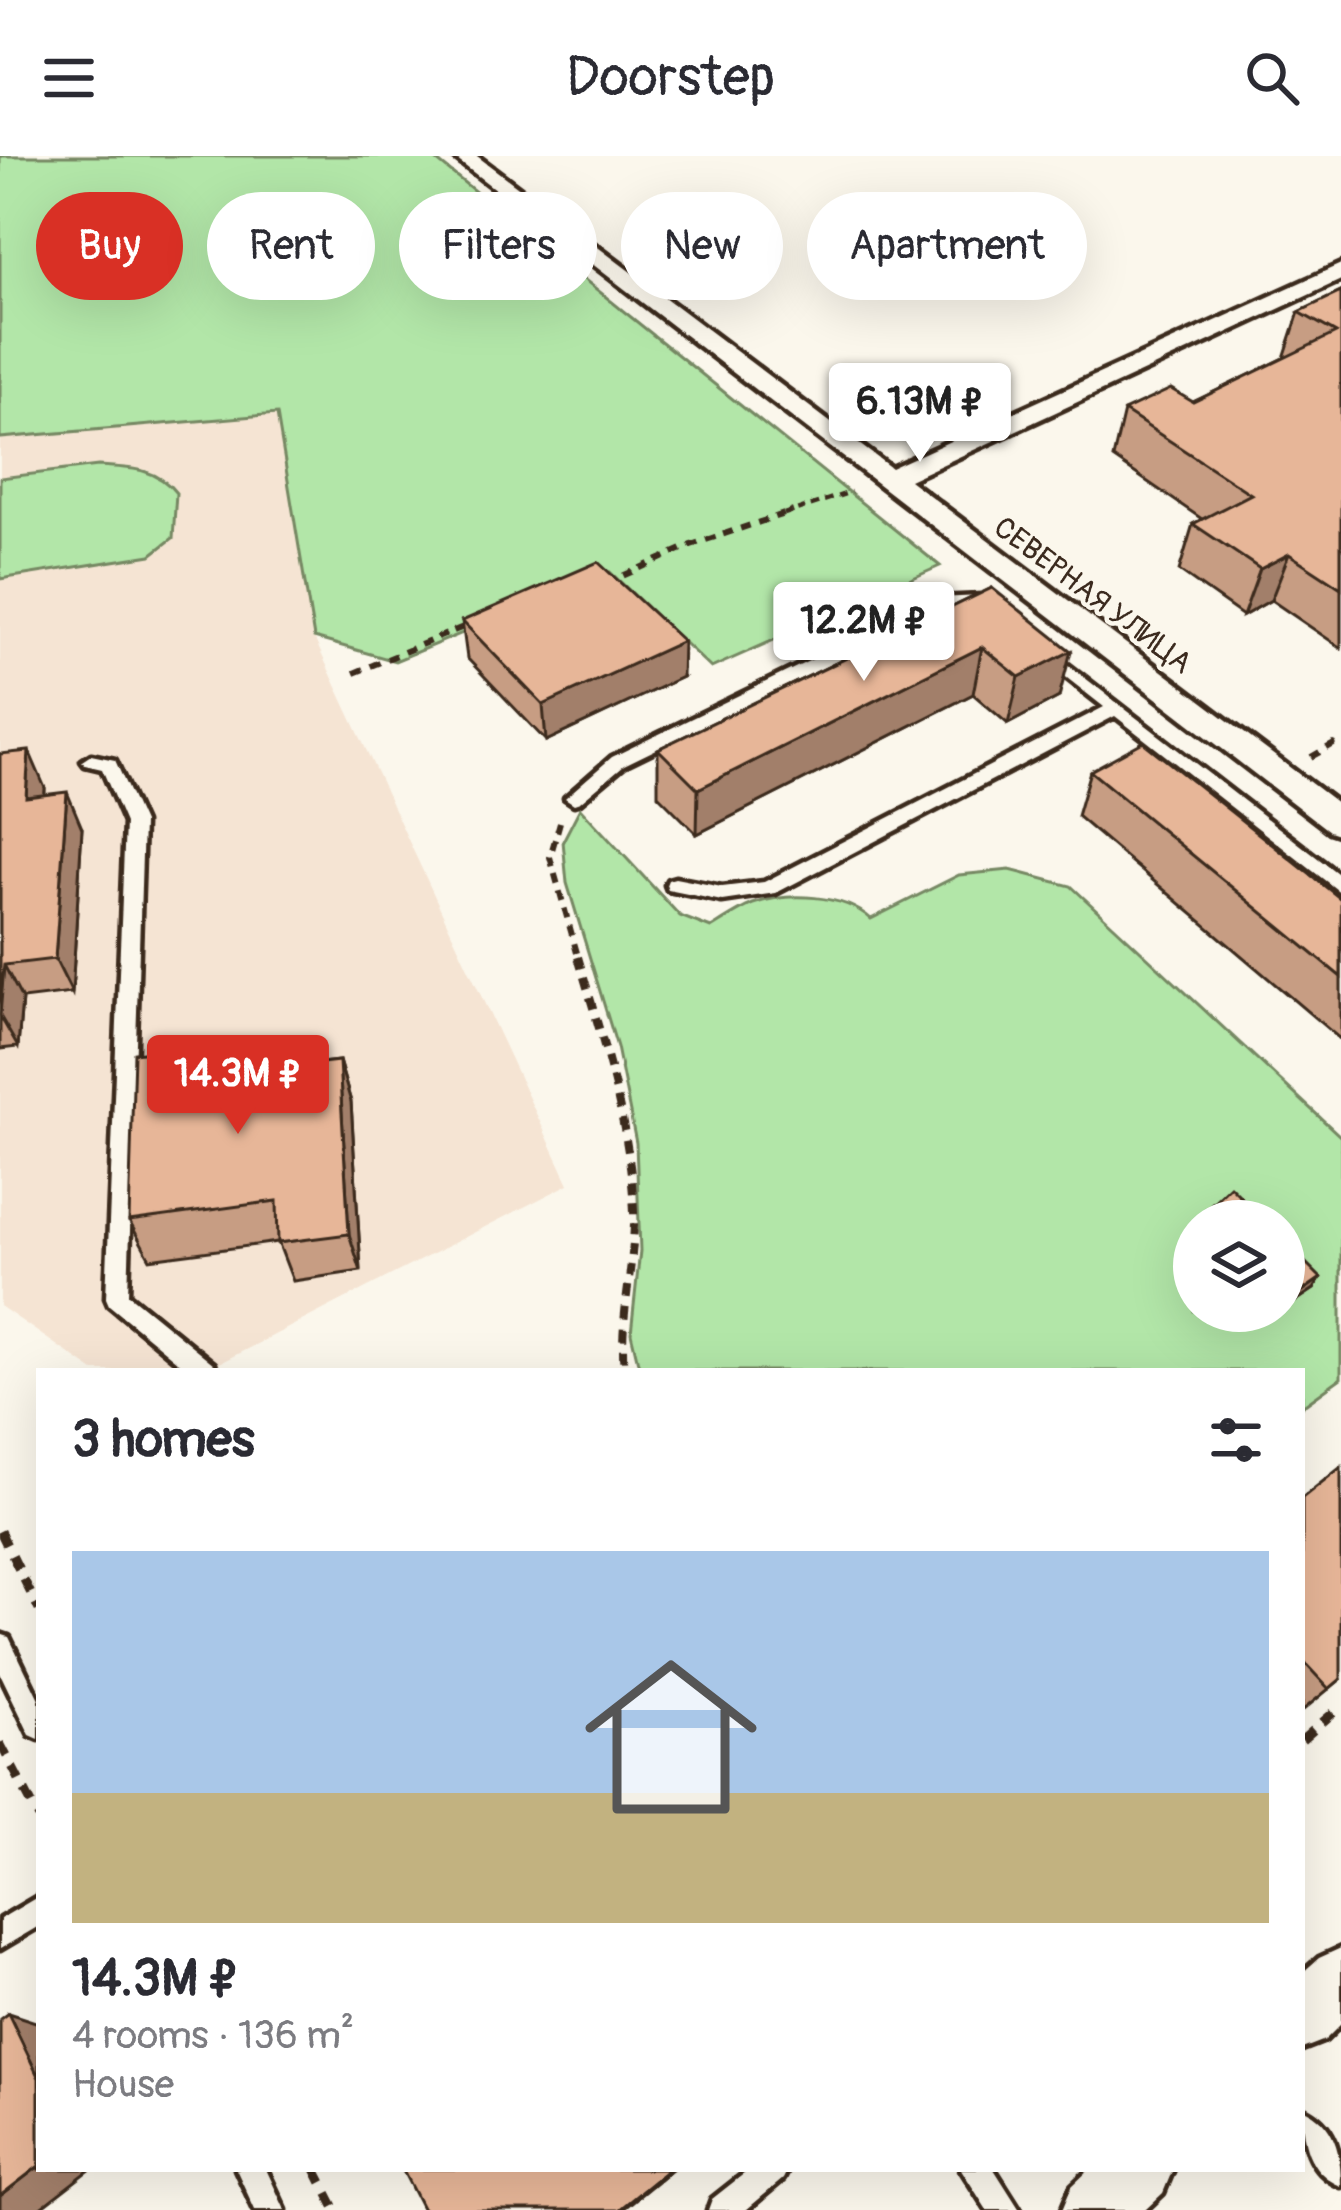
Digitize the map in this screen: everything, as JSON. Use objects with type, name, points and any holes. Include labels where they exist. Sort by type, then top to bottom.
[{"type":"street","name":"СЕВЕРНАЯ УЛИЦА","points":[[463,156],[1338,816]]},
{"type":"street","points":[[887,480],[1341,271]]},
{"type":"street","points":[[1305,2014],[1341,1981]]},
{"type":"street","points":[[1096,2210],[1136,2172]]},
{"type":"lane","points":[[574,798],[618,761],[944,602],[982,601],[999,615]]},
{"type":"lane","points":[[1032,642],[1341,886]]},
{"type":"lane","points":[[675,885],[723,896],[770,888],[1115,709]]},
{"type":"lane","points":[[91,761],[109,764],[134,823],[117,1298],[202,1368]]},
{"type":"lane","points":[[0,1646],[36,1720]]},
{"type":"lane","points":[[0,1935],[36,1912]]},
{"type":"lane","points":[[1305,2126],[1341,2171]]},
{"type":"lane","points":[[252,2172],[270,2210]]},
{"type":"lane","points":[[723,2210],[768,2172]]},
{"type":"lane","points":[[978,2172],[1005,2210]]},
{"type":"path","points":[[596,588],[691,545],[887,480]]},
{"type":"path","points":[[354,673],[473,623]]},
{"type":"path","points":[[574,798],[559,824],[550,857],[615,1084],[634,1214],[620,1328],[624,1368]]},
{"type":"path","points":[[0,1531],[36,1604]]},
{"type":"path","points":[[1305,1737],[1341,1706]]},
{"type":"path","points":[[0,1743],[36,1812]]},
{"type":"path","points":[[317,2172],[336,2210]]},
{"type":"shaded area","points":[[277,414],[314,638],[569,1184],[210,1368],[90,1368],[0,1306],[0,438]]},
{"type":"green space","points":[[0,156],[431,156],[476,192],[399,192],[399,300],[597,300],[597,290],[940,566],[711,668],[610,572],[395,661],[314,638],[277,414],[0,438]]},
{"type":"green space","points":[[98,466],[141,470],[168,484],[176,493],[173,538],[151,555],[0,579],[0,478]]},
{"type":"green space","points":[[580,808],[680,916],[711,928],[753,904],[782,898],[831,900],[871,919],[959,875],[1010,870],[1071,886],[1341,1137],[1341,1378],[1305,1404],[1305,1368],[639,1368],[631,1333],[640,1251],[636,1143],[617,1047],[567,883],[563,841]]},
{"type":"building","points":[[1341,292],[1341,588],[1289,554],[1260,569],[1193,524],[1251,494],[1124,411],[1171,389],[1193,402],[1336,333],[1299,312]]},
{"type":"building","points":[[598,562],[683,641],[543,705],[462,621]]},
{"type":"building","points":[[992,588],[1071,651],[1019,677],[982,647],[698,789],[658,749]]},
{"type":"building","points":[[1143,742],[1341,899],[1341,977],[1090,771]]},
{"type":"building","points":[[29,751],[26,797],[67,792],[55,959],[4,965],[0,1004],[0,754]]},
{"type":"building","points":[[268,1037],[268,1069],[339,1061],[349,1234],[278,1243],[277,1201],[129,1221],[134,1053]]},
{"type":"building","points":[[1230,1186],[1244,1200],[1215,1200]]},
{"type":"building","points":[[1305,1262],[1321,1278],[1305,1289]]},
{"type":"building","points":[[1341,1467],[1341,1679],[1329,1689],[1305,1663],[1305,1496]]},
{"type":"building","points":[[8,2013],[36,2072],[36,2168],[0,2196],[0,2019]]},
{"type":"building","points":[[404,2172],[665,2172],[619,2210],[423,2210]]}]
